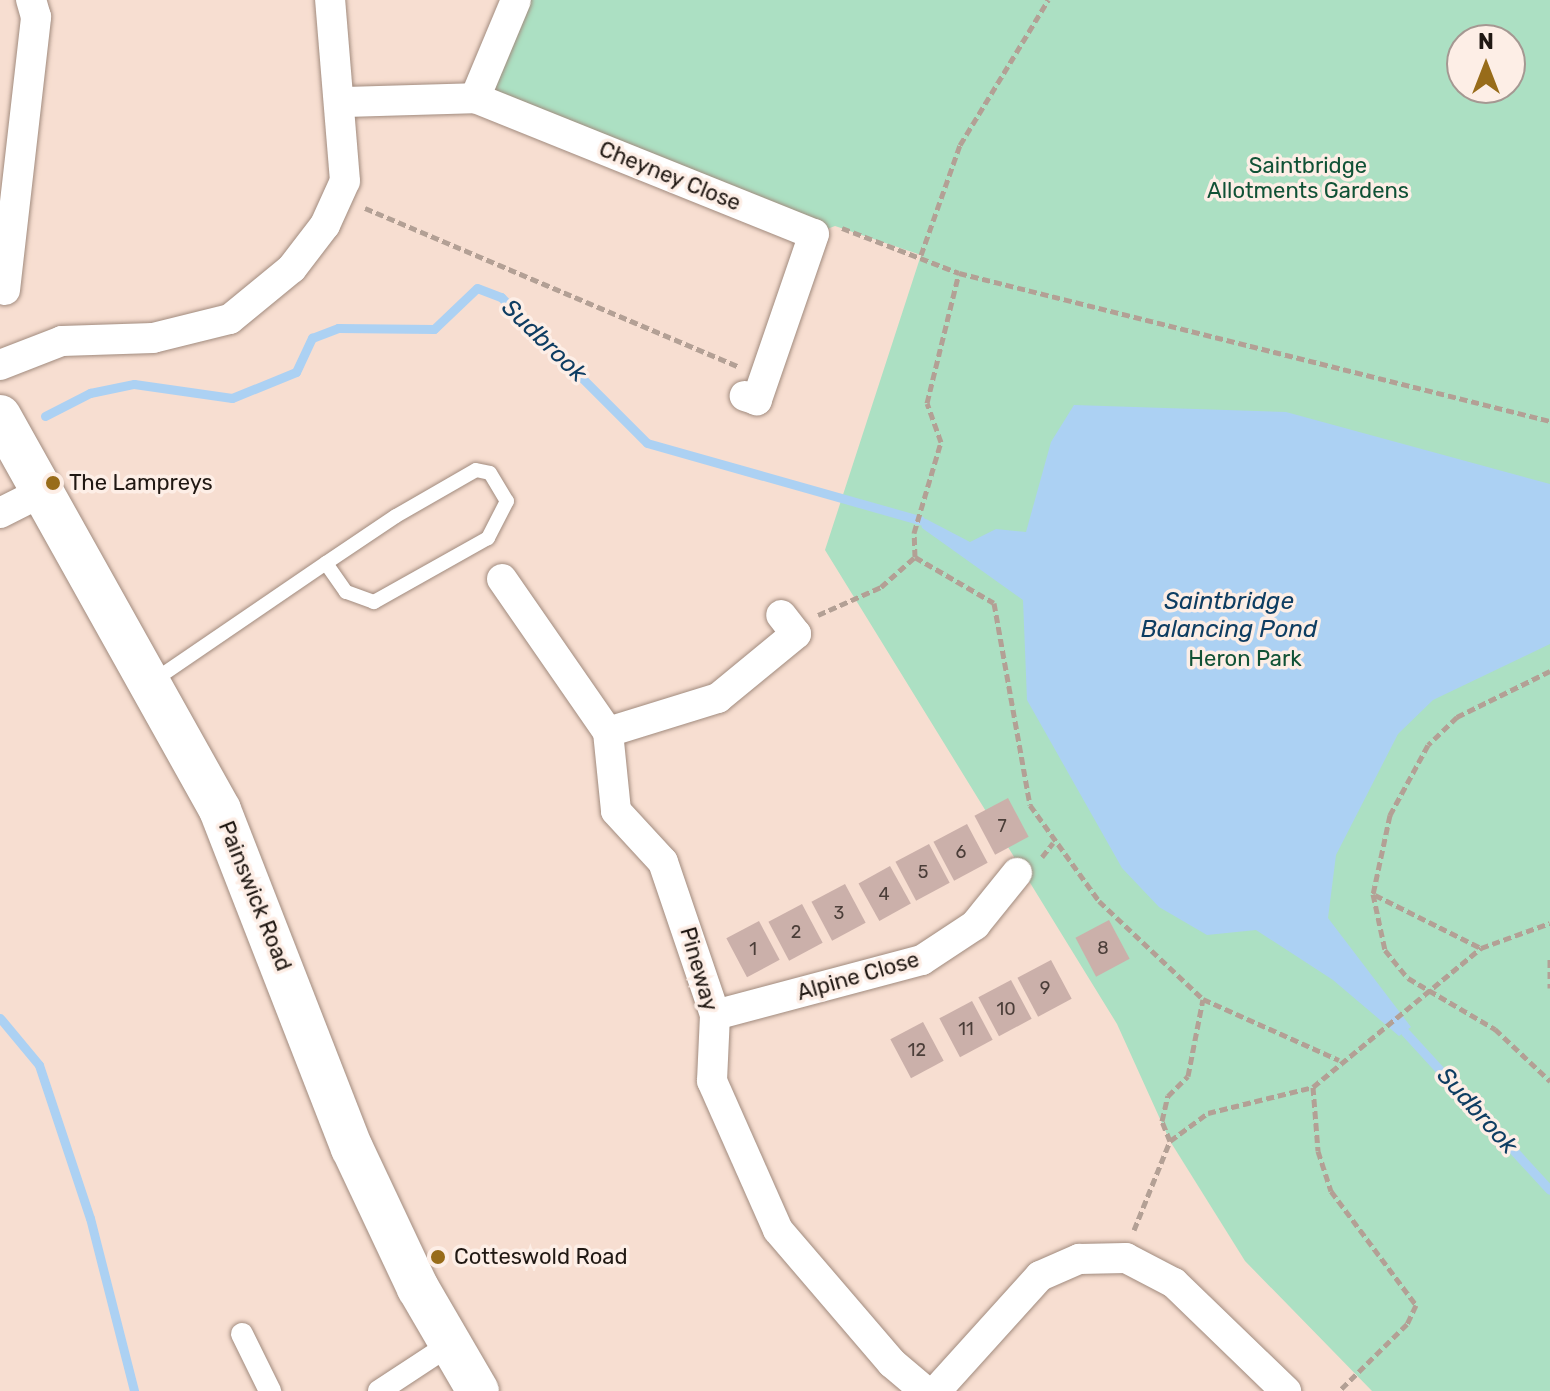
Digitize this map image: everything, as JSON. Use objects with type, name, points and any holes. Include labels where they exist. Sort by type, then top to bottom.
[{"type":"main road","name":"Painswick Road","points":[[0,416],[146,686],[220,810],[352,1148],[449,1345],[478,1391]]},
{"type":"street","points":[[5,290],[27,189],[36,17],[31,0]]},
{"type":"street","points":[[0,365],[62,341],[153,338],[230,319],[292,268],[325,225],[345,181],[343,102],[330,0]]},
{"type":"street","points":[[475,98],[516,0]]},
{"type":"street","name":"Cheyney Close","points":[[343,102],[475,98],[814,234],[757,400],[745,396]]},
{"type":"street","points":[[0,513],[42,492]]},
{"type":"street","name":"Pineway","points":[[502,579],[608,732],[616,811],[663,862],[715,1015],[712,1081],[778,1230],[892,1363],[925,1391]]},
{"type":"street","points":[[608,732],[718,698],[789,625]]},
{"type":"street","name":"Alpine Close","points":[[715,1015],[922,960],[975,925],[1017,873]]},
{"type":"street","points":[[936,1391],[1040,1276],[1079,1259],[1126,1258],[1174,1283],[1286,1391]]},
{"type":"street","points":[[242,1334],[270,1391]]},
{"type":"street","points":[[379,1391],[449,1345]]},
{"type":"lane","points":[[146,686],[326,563],[476,470],[490,473],[507,501],[488,538],[374,602],[346,592],[326,563]]},
{"type":"path","points":[[921,255],[960,145],[1048,0]]},
{"type":"path","points":[[345,181],[362,207],[745,370],[751,357]]},
{"type":"path","points":[[835,226],[921,255],[959,273],[1550,421]]},
{"type":"path","points":[[915,557],[914,533],[924,510],[941,442],[927,403],[959,273]]},
{"type":"path","points":[[789,625],[832,603],[881,587],[915,557]]},
{"type":"path","points":[[915,557],[994,603],[1030,805],[1099,901],[1203,999],[1339,1060]]},
{"type":"path","points":[[1550,671],[1457,717],[1428,745],[1390,815],[1373,894],[1385,950],[1426,991],[1495,1029],[1550,1081]]},
{"type":"path","points":[[1373,894],[1481,948]]},
{"type":"path","points":[[1126,1258],[1170,1141],[1208,1113],[1313,1087],[1339,1060],[1481,948],[1550,923]]},
{"type":"path","points":[[1550,959],[1550,988]]},
{"type":"path","points":[[1170,1141],[1162,1121],[1168,1096],[1188,1076],[1203,999]]},
{"type":"path","points":[[1313,1087],[1318,1151],[1331,1191],[1416,1305],[1407,1324],[1339,1391]]},
{"type":"green space","name":"Heron Park","points":[[516,0],[1550,0],[1550,1391],[1372,1391],[1245,1261],[1170,1141],[1117,1024],[825,550],[921,255],[835,226],[814,234],[475,98]]},
{"type":"water","name":"Saintbridge Balancing Pond","points":[[1074,405],[1286,412],[1550,484],[1550,644],[1433,700],[1398,734],[1336,855],[1328,918],[1411,1027],[1399,1036],[1333,980],[1256,930],[1207,935],[1159,907],[1122,868],[1027,700],[1023,600],[922,528],[920,520],[926,519],[970,542],[996,529],[1026,532],[1051,442]]},
{"type":"building","points":[[1008,798],[1029,837],[995,855],[974,816]]},
{"type":"building","points":[[967,824],[988,863],[954,881],[933,842]]},
{"type":"building","points":[[929,844],[950,883],[916,901],[895,862]]},
{"type":"building","points":[[890,866],[911,904],[879,921],[859,883]]},
{"type":"building","points":[[845,884],[866,923],[832,941],[811,902]]},
{"type":"building","points":[[802,904],[823,943],[789,961],[768,922]]},
{"type":"building","points":[[1109,920],[1130,959],[1096,977],[1075,938]]},
{"type":"building","points":[[759,921],[780,960],[747,977],[726,938]]},
{"type":"building","points":[[1051,960],[1072,999],[1038,1017],[1017,978]]},
{"type":"building","points":[[1011,980],[1032,1019],[999,1036],[978,997]]},
{"type":"building","points":[[972,1001],[993,1040],[960,1057],[939,1018]]},
{"type":"building","points":[[923,1022],[944,1061],[911,1078],[890,1039]]},
{"type":"waterway","name":"Sudbrook","points":[[45,416],[90,393],[134,384],[232,398],[296,372],[312,338],[338,328],[434,329],[477,288],[501,297],[647,443],[920,520]]},
{"type":"waterway","points":[[0,1018],[39,1065],[90,1218],[134,1391]]},
{"type":"waterway","name":"Sudbrook","points":[[1405,1032],[1550,1190]]},
{"type":"place","name":"The Lampreys","points":[[53,483]]},
{"type":"place","name":"Cotteswold Road","points":[[438,1257]]},
{"type":"park label","name":"Saintbridge Allotments Gardens","points":[[1308,178]]}]
